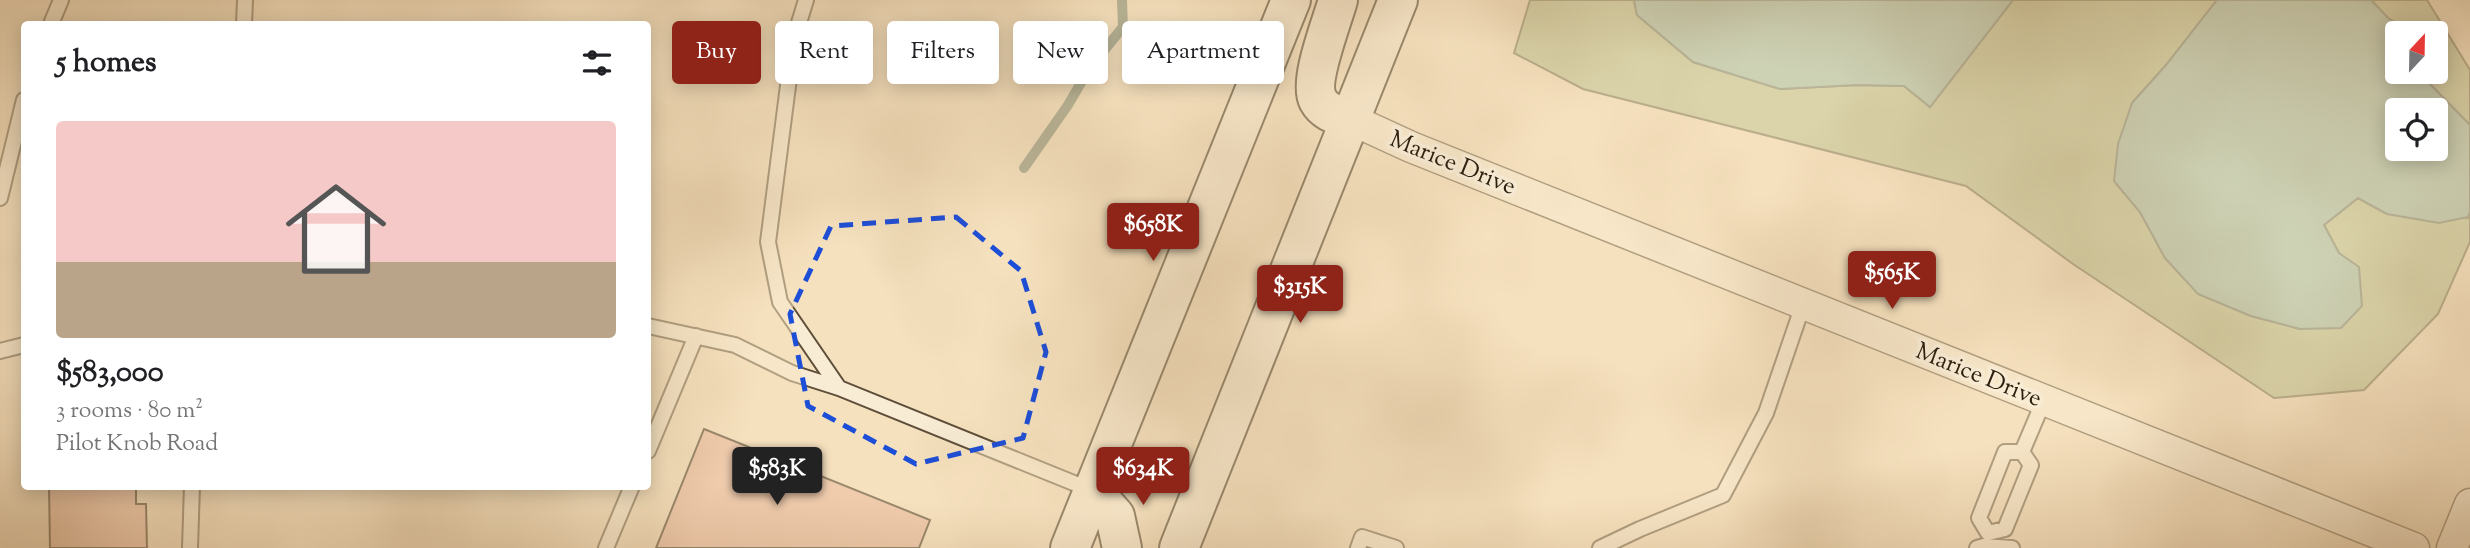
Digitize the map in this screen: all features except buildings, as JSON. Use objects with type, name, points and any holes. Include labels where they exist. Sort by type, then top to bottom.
[{"type":"main road","points":[[1070,548],[1291,0]]},
{"type":"main road","points":[[1338,0],[1319,67],[1316,88],[1318,101],[1329,112],[1350,119]]},
{"type":"main road","points":[[1179,548],[1398,0]]},
{"type":"main road","points":[[1093,491],[1115,516],[1122,548]]},
{"type":"street","name":"Marice Drive","points":[[1350,119],[1411,146],[2414,548]]},
{"type":"street","points":[[2452,548],[2470,504]]},
{"type":"lane","points":[[52,21],[61,0]]},
{"type":"lane","points":[[244,21],[246,0]]},
{"type":"lane","points":[[806,0],[794,39],[768,242],[780,302],[839,388]]},
{"type":"lane","points":[[0,198],[21,112]]},
{"type":"lane","points":[[1600,548],[1723,495],[1766,413],[1804,302]]},
{"type":"lane","points":[[651,327],[735,345],[792,373],[839,388],[1093,491]]},
{"type":"lane","points":[[651,444],[696,335]]},
{"type":"lane","points":[[0,351],[21,346]]},
{"type":"lane","points":[[2022,452],[2044,400]]},
{"type":"lane","points":[[1983,542],[1979,518],[2005,452],[2022,452]]},
{"type":"lane","points":[[1983,542],[2005,528],[2031,465],[2022,452]]},
{"type":"lane","points":[[190,548],[192,490]]},
{"type":"lane","points":[[607,548],[630,490]]},
{"type":"lane","points":[[1357,548],[1362,537],[1396,548]]},
{"type":"lane","points":[[1983,542],[2011,548]]},
{"type":"highlighted area","points":[[956,217],[1021,271],[1046,352],[1023,438],[916,464],[808,406],[790,314],[831,226]]},
{"type":"shaded area","points":[[1530,0],[1634,0],[1637,15],[1693,62],[1780,89],[1857,85],[1904,86],[1930,107],[2013,0],[2217,0],[2132,103],[2114,181],[2140,212],[2165,258],[2198,294],[2251,316],[2300,329],[2339,253],[2324,225],[2358,198],[2387,214],[2468,218],[2470,211],[2470,242],[2438,314],[2364,390],[2274,398],[2073,264],[1966,186],[1583,89],[1514,53]]},
{"type":"shaded area","points":[[1634,0],[2013,0],[1930,107],[1904,86],[1857,85],[1780,89],[1693,62],[1637,15]]},
{"type":"shaded area","points":[[2217,0],[2371,0],[2393,21],[2385,21],[2385,84],[2430,84],[2444,98],[2385,98],[2385,161],[2448,161],[2448,103],[2470,125],[2470,211],[2468,217],[2439,223],[2387,214],[2358,198],[2324,225],[2339,253],[2359,267],[2362,306],[2341,328],[2300,329],[2251,316],[2198,294],[2165,258],[2140,212],[2114,181],[2118,144],[2132,103]]},
{"type":"shaded area","points":[[2371,0],[2427,0],[2440,21],[2393,21]]},
{"type":"shaded area","points":[[2448,34],[2470,70],[2470,125],[2448,103],[2448,98],[2444,98],[2430,84],[2448,84]]},
{"type":"waterway","points":[[1024,168],[1068,105],[1089,69],[1123,27],[1122,0]]}]
